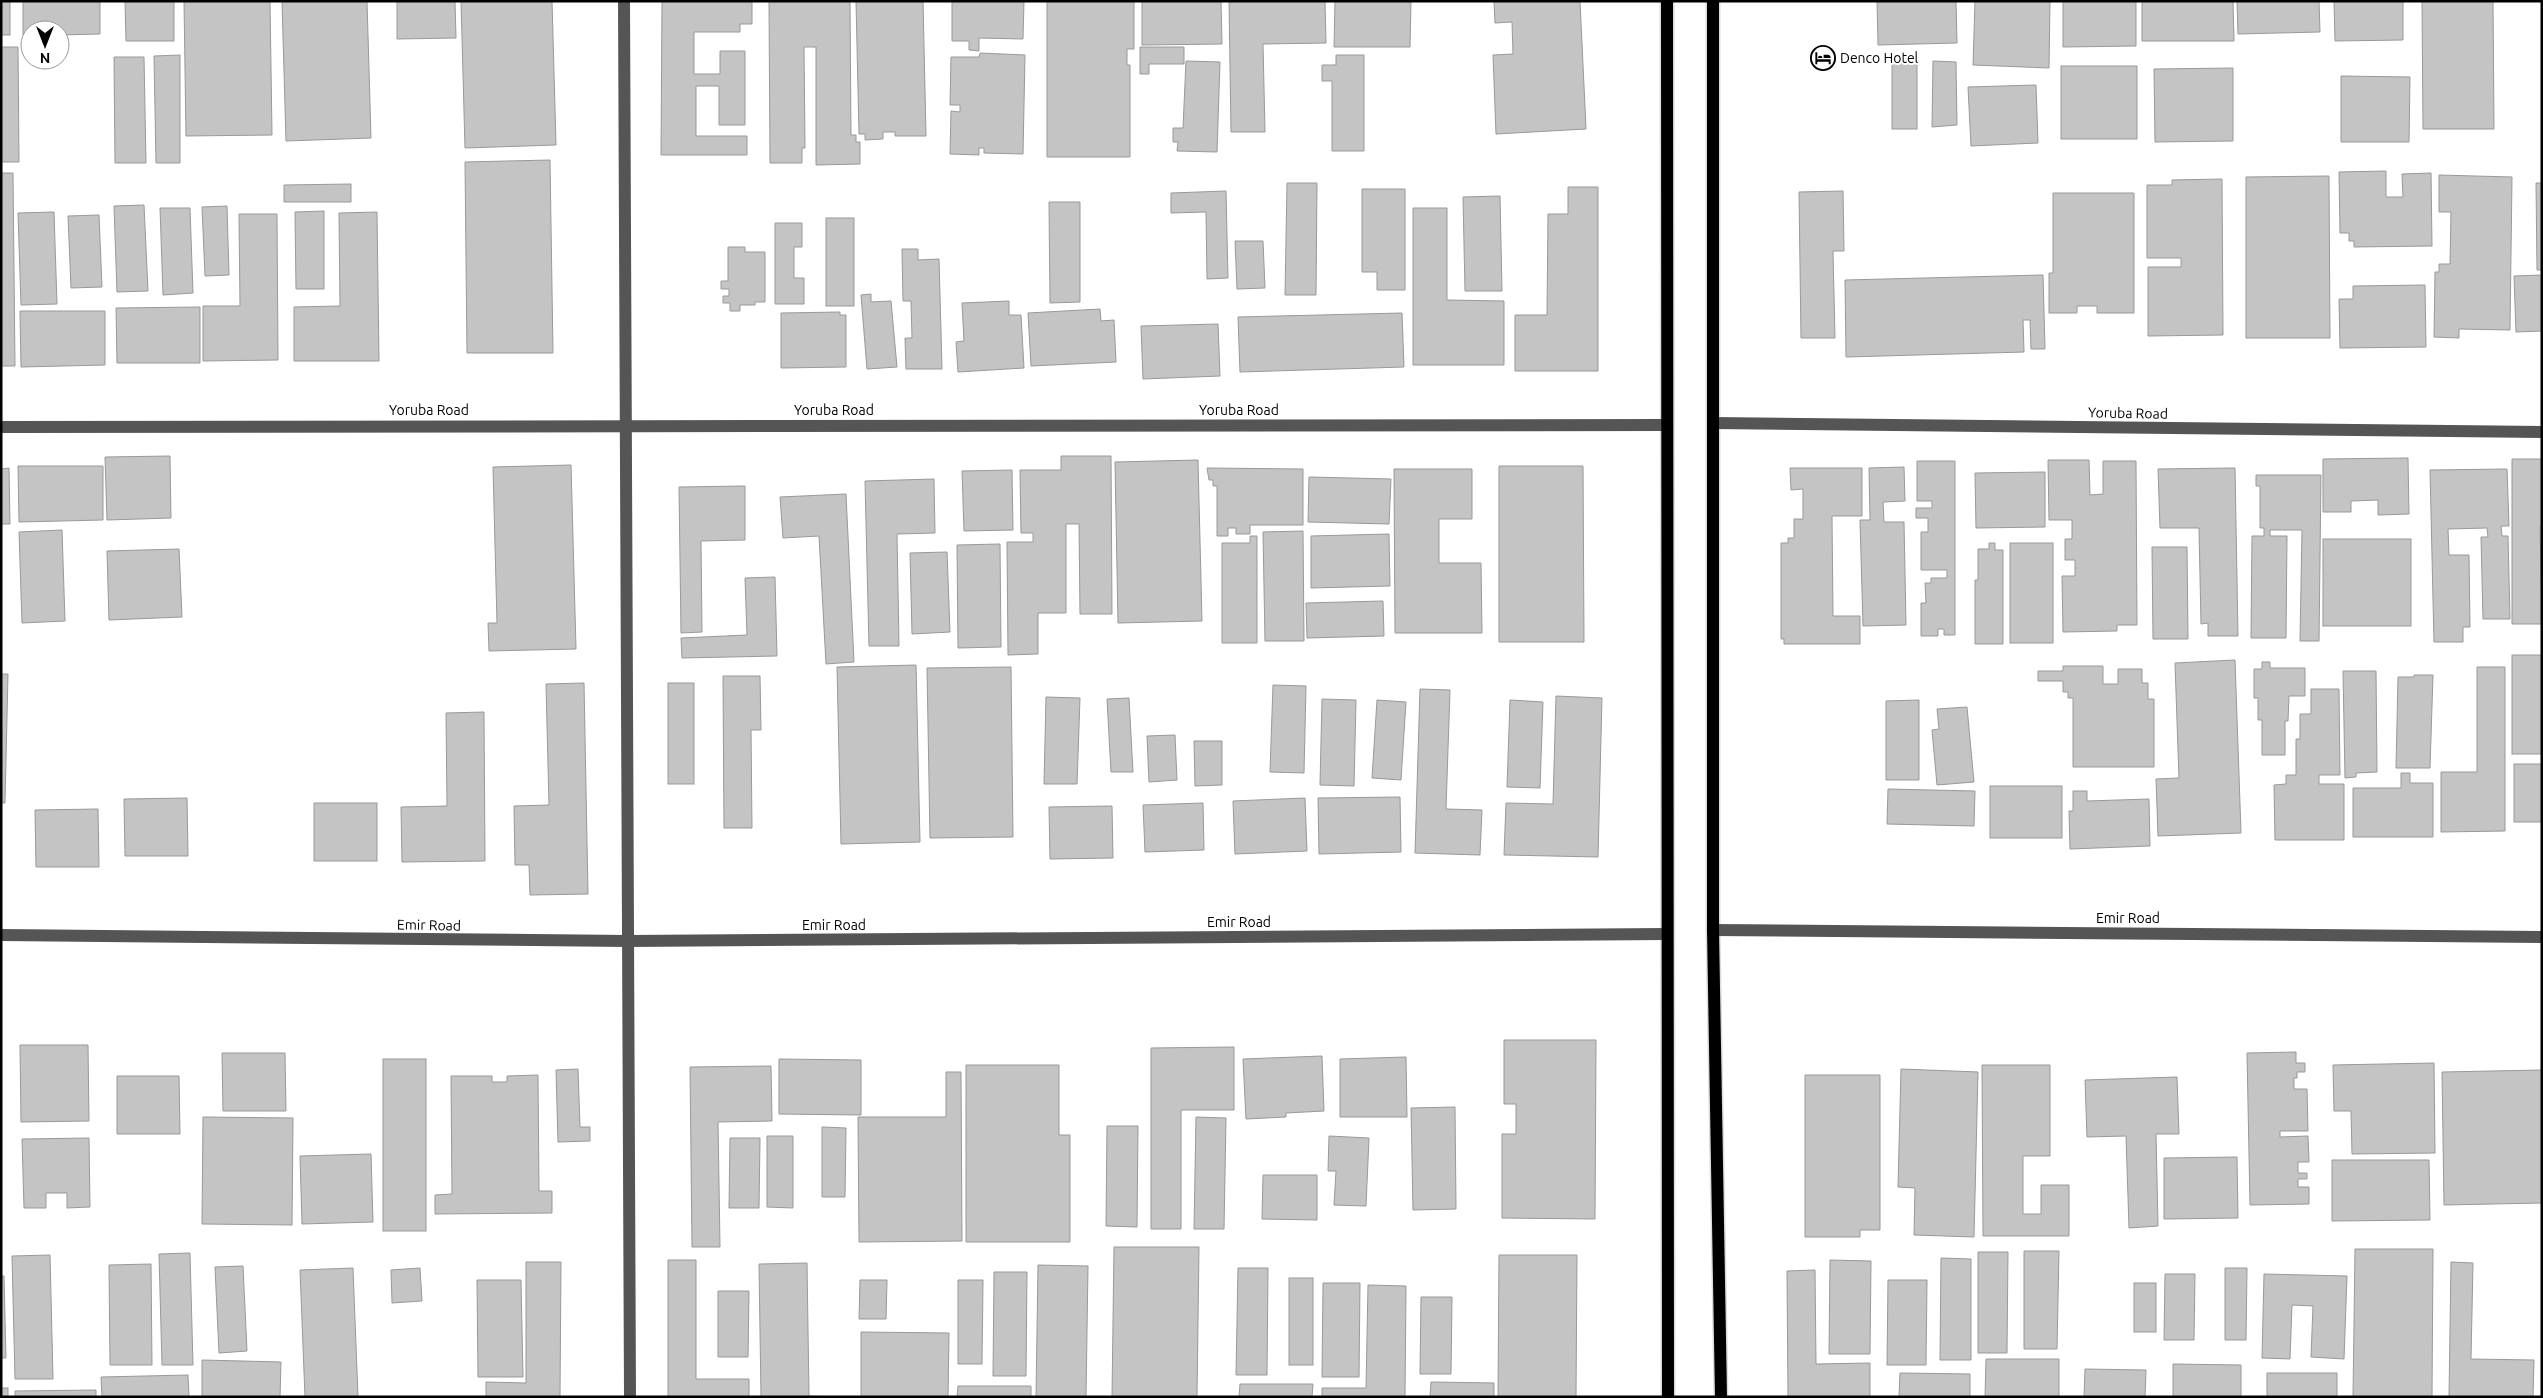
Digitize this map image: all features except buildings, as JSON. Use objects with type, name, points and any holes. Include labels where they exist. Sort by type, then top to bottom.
[{"type":"main road","points":[[1667,1],[1668,1397]]},
{"type":"main road","points":[[1713,1],[1713,930],[1720,1397]]},
{"type":"street","points":[[624,1],[630,1397]]},
{"type":"street","name":"Yoruba Road","points":[[1713,423],[2542,432]]},
{"type":"street","name":"Yoruba Road","points":[[1,427],[1667,425]]},
{"type":"street","name":"Emir Road","points":[[1713,930],[2542,937]]},
{"type":"street","name":"Emir Road","points":[[1,935],[628,942],[1667,934]]},
{"type":"place","name":"Denco Hotel","points":[[1823,58]]}]
